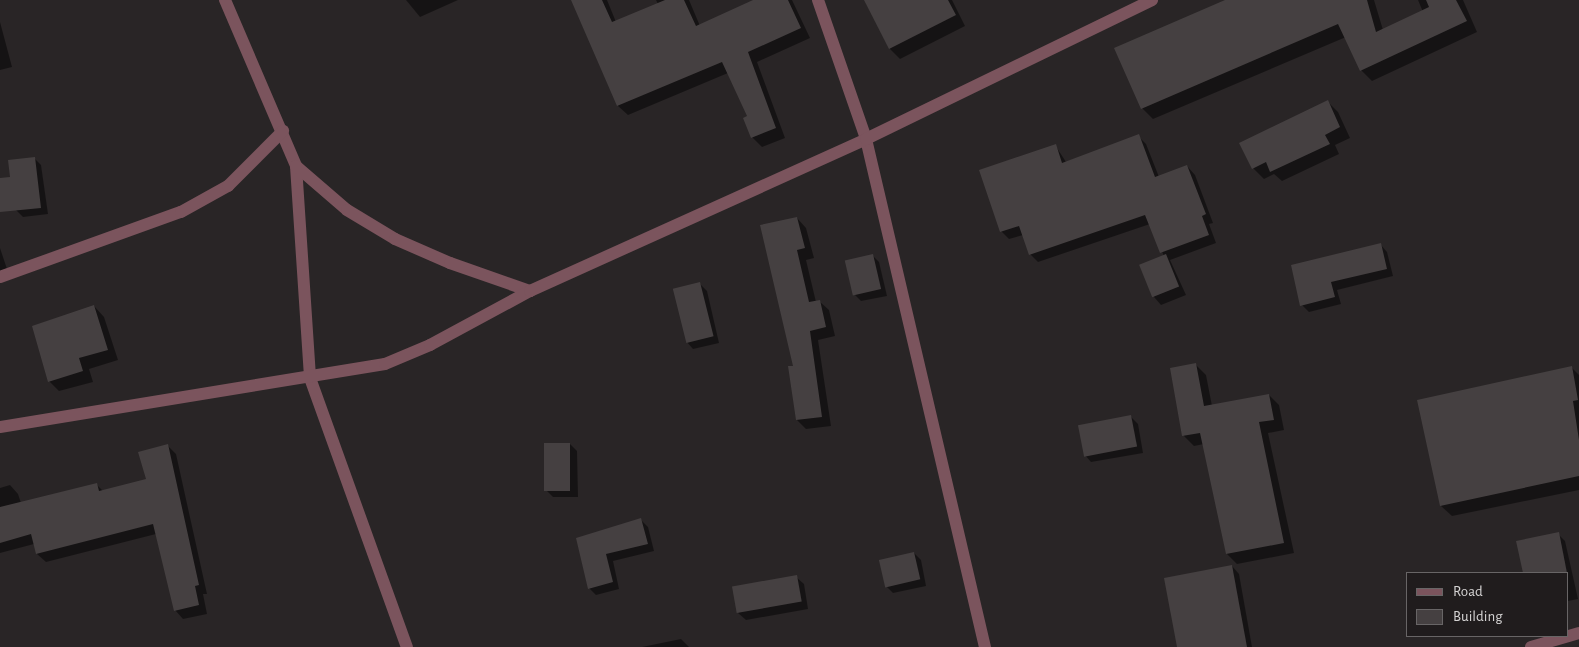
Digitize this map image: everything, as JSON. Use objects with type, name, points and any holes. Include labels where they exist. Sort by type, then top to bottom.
[{"type":"street","points":[[226,0],[283,130],[296,166],[310,378],[407,647]]},
{"type":"street","points":[[818,0],[866,139],[985,647]]},
{"type":"street","points":[[0,427],[310,378],[386,364],[430,345],[530,291],[866,139],[1152,0]]},
{"type":"street","points":[[0,277],[181,212],[228,186],[283,130]]},
{"type":"street","points":[[296,166],[347,210],[395,240],[450,263],[530,291]]},
{"type":"street","points":[[1531,647],[1565,637]]},
{"type":"building","points":[[571,0],[602,0],[612,22],[665,0],[684,0],[696,26],[753,0],[788,0],[801,28],[748,52],[776,128],[751,138],[743,118],[747,116],[722,62],[617,106]]},
{"type":"building","points":[[864,0],[948,0],[956,15],[889,49]]},
{"type":"building","points":[[1225,0],[1367,0],[1376,32],[1429,7],[1426,0],[1456,0],[1467,21],[1360,71],[1338,24],[1141,109],[1114,48]]},
{"type":"building","points":[[1328,100],[1340,127],[1325,135],[1330,144],[1270,172],[1266,162],[1252,169],[1239,143]]},
{"type":"building","points":[[1139,134],[1155,177],[1187,165],[1206,214],[1202,216],[1209,235],[1160,253],[1145,215],[1029,255],[1019,226],[1000,232],[979,170],[1056,144],[1062,163]]},
{"type":"building","points":[[35,157],[41,208],[0,212],[0,178],[10,177],[8,160]]},
{"type":"building","points":[[797,217],[805,248],[797,250],[809,302],[820,300],[826,327],[810,331],[822,417],[796,420],[788,366],[793,366],[760,225]]},
{"type":"building","points":[[1381,243],[1387,269],[1331,282],[1335,297],[1300,306],[1291,265]]},
{"type":"building","points":[[873,254],[881,289],[853,296],[845,261]]},
{"type":"building","points":[[1166,254],[1179,286],[1152,297],[1139,265]]},
{"type":"building","points":[[700,282],[714,336],[686,343],[673,289]]},
{"type":"building","points":[[94,305],[108,350],[79,358],[83,371],[48,382],[32,326]]},
{"type":"building","points":[[1196,363],[1204,406],[1269,394],[1274,420],[1259,422],[1284,543],[1226,554],[1200,433],[1182,436],[1170,368]]},
{"type":"building","points":[[1572,366],[1578,400],[1573,401],[1579,440],[1579,476],[1440,506],[1417,400]]},
{"type":"building","points":[[1131,415],[1137,446],[1084,457],[1078,425]]},
{"type":"building","points":[[544,443],[570,443],[570,491],[544,491]]},
{"type":"building","points":[[168,444],[199,585],[195,586],[199,605],[174,611],[153,524],[36,554],[31,534],[0,543],[0,507],[97,483],[99,491],[146,479],[138,452]]},
{"type":"building","points":[[641,518],[648,544],[606,554],[613,582],[588,589],[576,538]]},
{"type":"building","points":[[1559,532],[1567,572],[1523,572],[1516,541]]},
{"type":"building","points":[[914,552],[920,579],[885,587],[879,560]]},
{"type":"building","points":[[1232,565],[1247,647],[1177,647],[1164,578]]},
{"type":"building","points":[[797,575],[802,602],[737,613],[732,586]]}]
